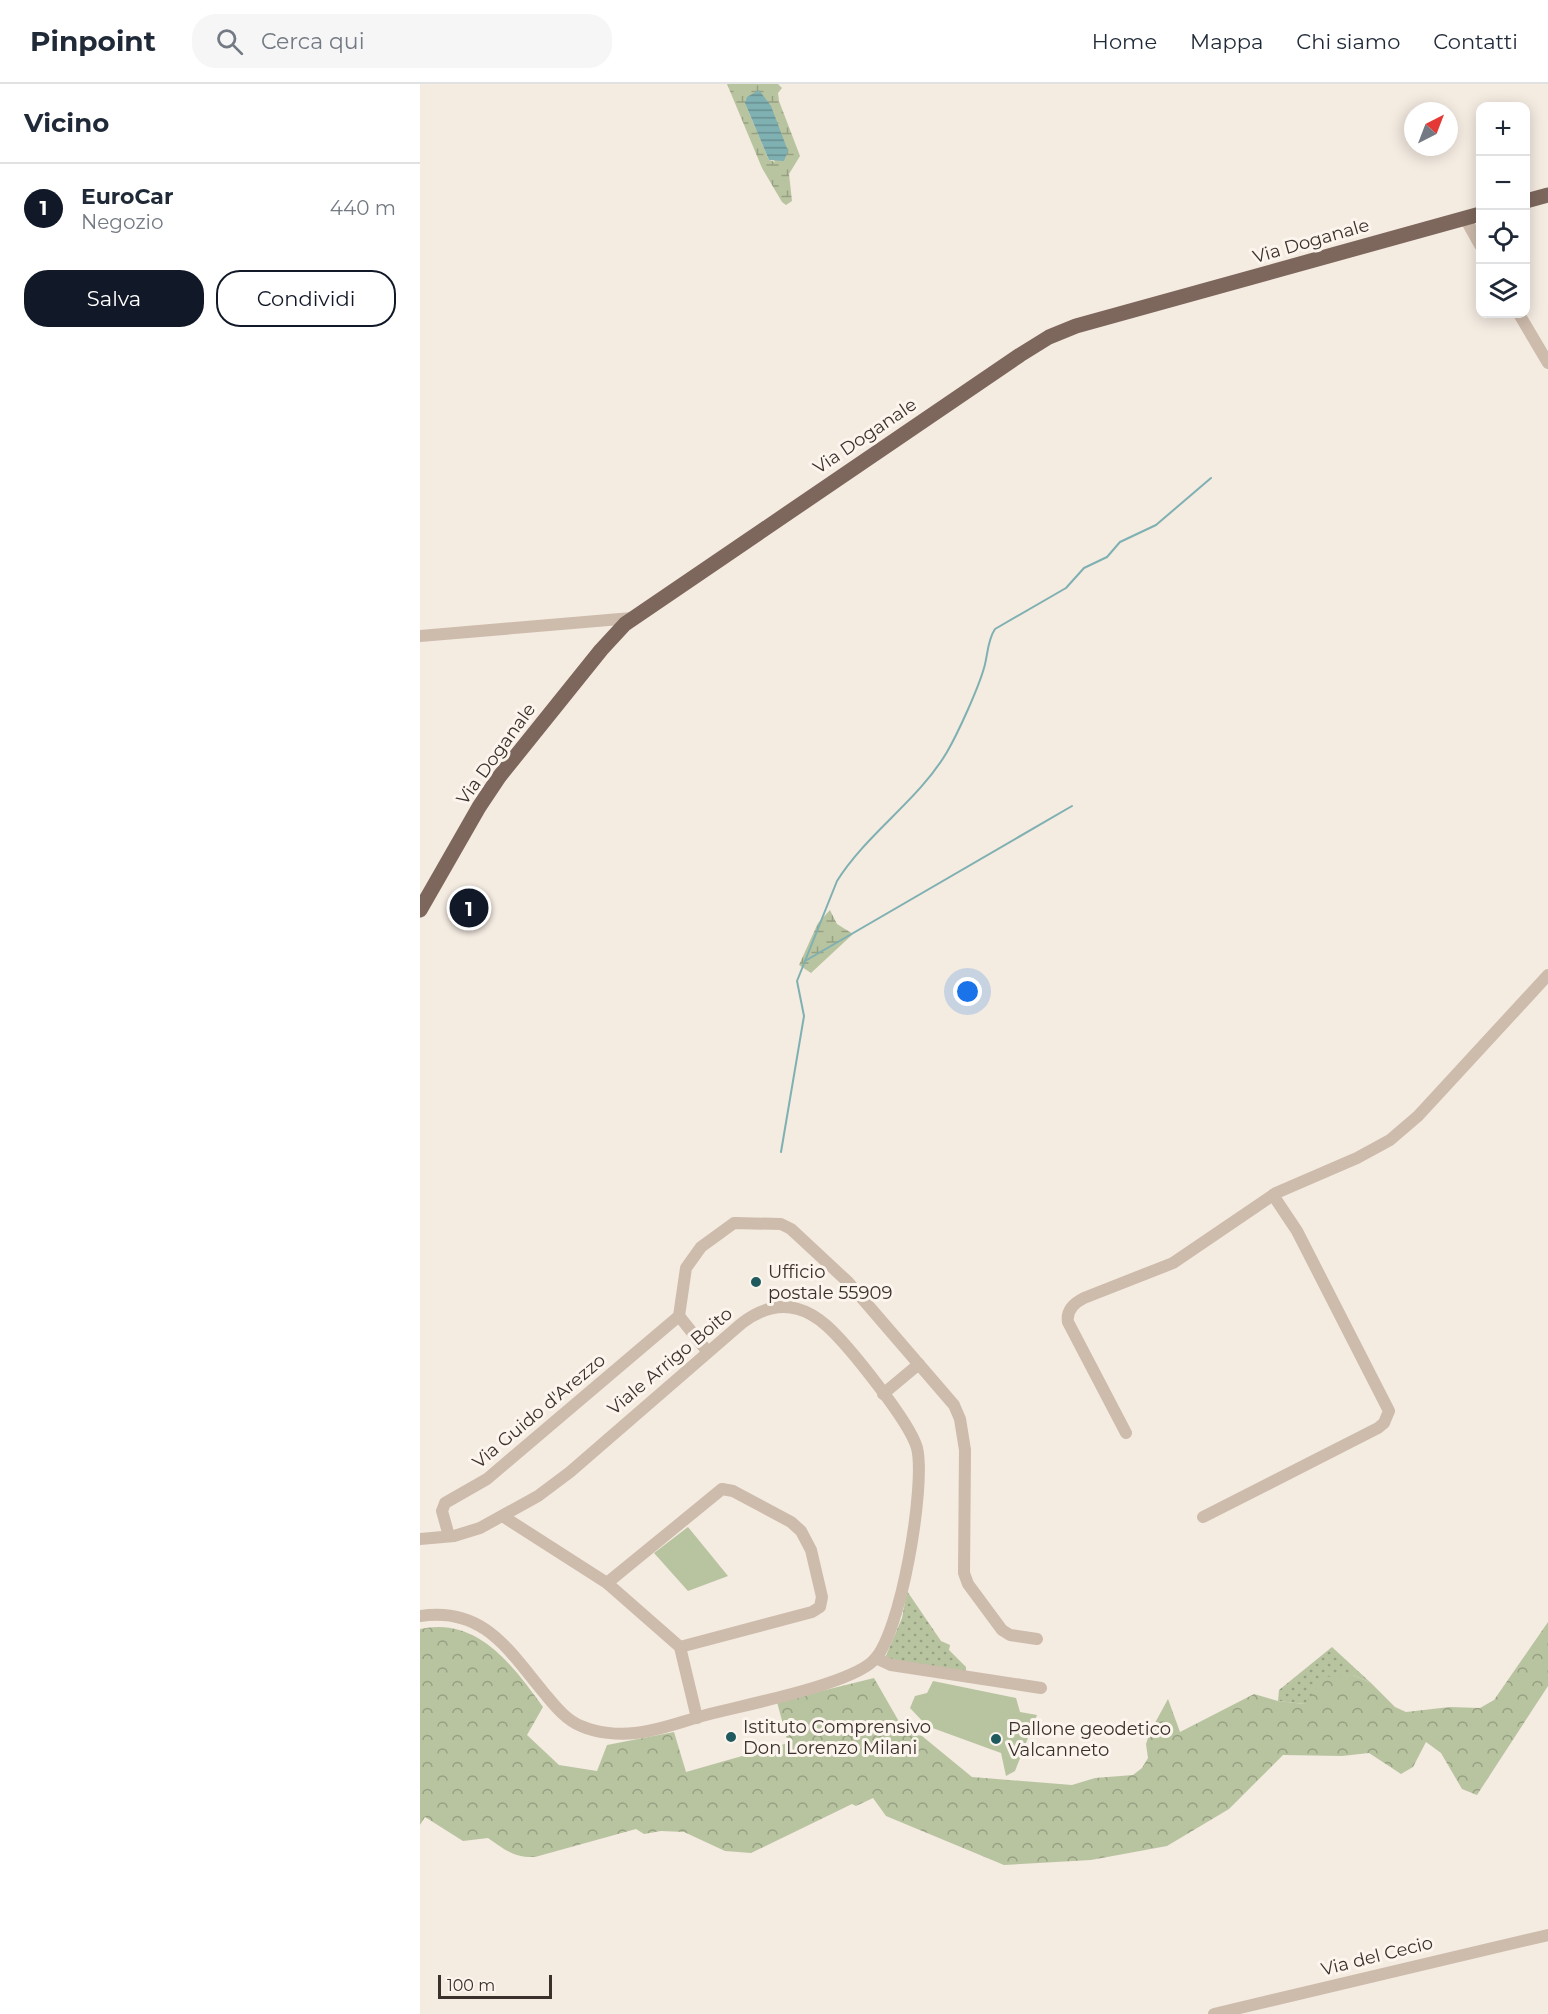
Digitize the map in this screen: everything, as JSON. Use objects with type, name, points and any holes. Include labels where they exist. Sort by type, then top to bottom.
[{"type":"main road","points":[[1530,200],[1548,195]]},
{"type":"main road","name":"Via Doganale","points":[[420,910],[479,807],[504,770],[601,650],[632,618],[1049,337],[1100,319],[1476,215]]},
{"type":"street","points":[[1465,218],[1476,238]]},
{"type":"street","points":[[1522,318],[1548,363]]},
{"type":"street","points":[[420,636],[632,618]]},
{"type":"street","points":[[1126,1433],[1070,1325],[1067,1317],[1070,1309],[1081,1300],[1178,1260],[1273,1196],[1357,1158],[1397,1135],[1548,975]]},
{"type":"street","points":[[1203,1517],[1378,1428],[1384,1423],[1389,1411],[1297,1231],[1273,1196]]},
{"type":"street","points":[[707,1351],[679,1316],[686,1268],[699,1249],[734,1223],[778,1223],[791,1229],[848,1282],[952,1402],[960,1419],[965,1455],[963,1568],[966,1580],[1004,1632],[1037,1639]]},
{"type":"street","name":"Viale Arrigo Boito","points":[[420,1539],[473,1531],[504,1517],[561,1479],[707,1351],[758,1313],[774,1308],[794,1308],[813,1315],[829,1327],[910,1431],[918,1457],[917,1505],[903,1581],[893,1618],[876,1658]]},
{"type":"street","name":"Via Guido d'Arezzo","points":[[449,1536],[442,1512],[445,1503],[490,1476],[679,1316]]},
{"type":"street","points":[[883,1394],[919,1364]]},
{"type":"street","points":[[607,1583],[722,1489],[733,1491],[798,1527],[811,1550],[822,1597],[820,1607],[812,1612],[680,1647]]},
{"type":"street","points":[[504,1517],[607,1583],[680,1647],[697,1718]]},
{"type":"street","points":[[420,1616],[455,1616],[487,1630],[509,1649],[561,1712],[585,1727],[612,1733],[632,1734],[828,1682],[858,1671],[876,1658],[891,1665],[1041,1688]]},
{"type":"street","name":"Via del Cecio","points":[[1214,2014],[1548,1935]]},
{"type":"green space","points":[[727,84],[778,84],[782,88],[778,93],[779,101],[800,156],[789,174],[792,201],[786,205],[782,202],[762,168]],"holes":[[[745,103],[775,162],[769,160]]]},
{"type":"green space","points":[[830,910],[837,924],[853,934],[811,973],[799,965],[818,923]]},
{"type":"green space","points":[[688,1527],[728,1576],[688,1591],[654,1553]]},
{"type":"green space","points":[[907,1591],[941,1641],[950,1645],[949,1650],[966,1667],[966,1673],[885,1658],[902,1618]]},
{"type":"green space","points":[[1548,1622],[1548,1686],[1477,1795],[1462,1789],[1441,1753],[1426,1742],[1413,1767],[1401,1774],[1369,1753],[1342,1756],[1283,1755],[1229,1809],[1167,1846],[1091,1860],[1004,1865],[886,1816],[873,1798],[856,1806],[852,1804],[751,1853],[725,1851],[684,1832],[661,1831],[644,1834],[636,1829],[528,1857],[510,1852],[488,1838],[463,1841],[425,1817],[420,1825],[420,1629],[441,1627],[459,1630],[476,1637],[506,1661],[543,1707],[527,1735],[559,1765],[597,1771],[607,1745],[674,1732],[686,1772],[788,1743],[777,1702],[874,1678],[905,1732],[922,1736],[972,1777],[1072,1785],[1095,1778],[1133,1775],[1142,1768],[1148,1758],[1146,1744],[1150,1732],[1168,1699],[1180,1732],[1254,1694],[1278,1701],[1305,1704],[1324,1677],[1353,1675],[1371,1683],[1395,1707],[1406,1712],[1450,1707],[1480,1708],[1494,1700]]},
{"type":"green space","points":[[1332,1647],[1371,1683],[1353,1675],[1305,1704],[1278,1701],[1279,1690]]},
{"type":"green space","name":"Pallone geodetico Valcanneto","points":[[933,1681],[1016,1698],[1020,1712],[1037,1715],[1015,1771],[1006,1776],[1001,1753],[927,1726],[910,1708],[915,1696],[927,1693]]},
{"type":"water","points":[[759,90],[771,106],[788,151],[784,161],[769,160],[745,103],[747,97]]},
{"type":"waterway","points":[[781,1152],[804,1016],[797,981],[837,881],[863,847],[922,786],[947,752],[977,687],[984,668],[990,638],[995,629],[1066,588],[1084,568],[1107,557],[1120,542],[1156,525],[1211,478]]},
{"type":"waterway","points":[[805,961],[1072,806]]},
{"type":"place","name":"EuroCar","points":[[469,908]]},
{"type":"place","name":"Ufficio postale 55909","points":[[756,1282]]},
{"type":"place","name":"Istituto Comprensivo Don Lorenzo Milani","points":[[731,1737]]},
{"type":"place","name":"Pallone geodetico Valcanneto","points":[[996,1739]]}]
